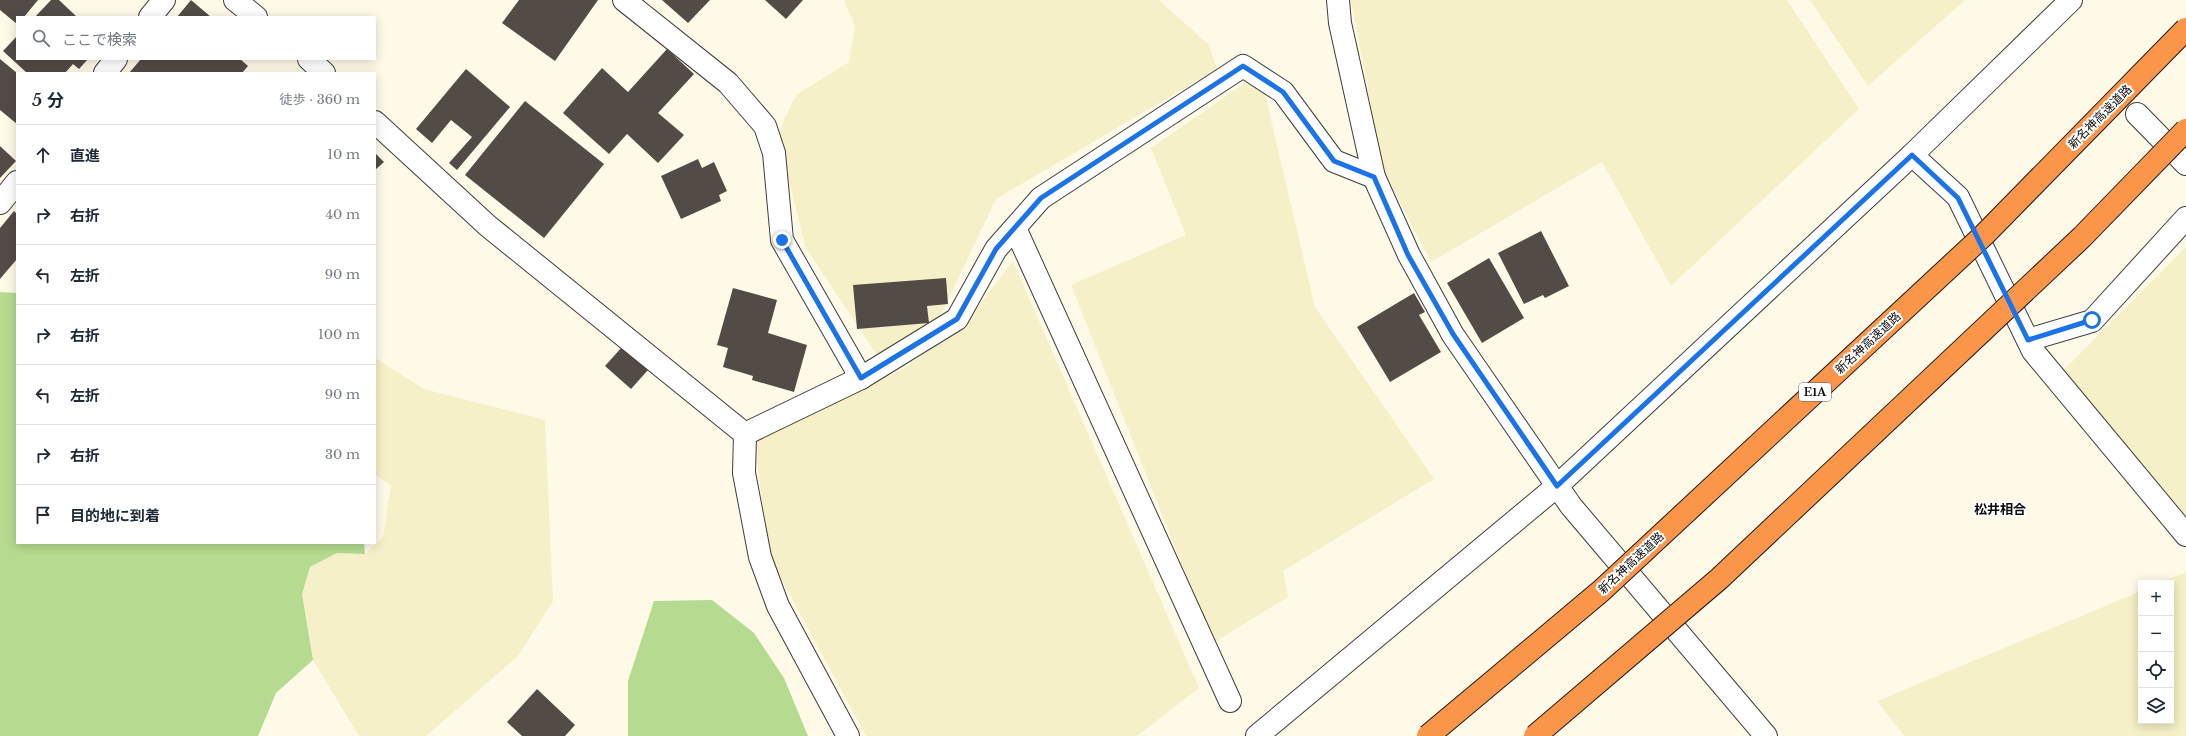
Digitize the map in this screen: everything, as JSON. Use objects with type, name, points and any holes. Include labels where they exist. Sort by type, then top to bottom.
[{"type":"highway","name":"新名神高速道路","points":[[1428,736],[1601,591],[1955,262],[2186,30]]},
{"type":"highway","points":[[1535,736],[1726,573],[2082,237],[2186,130]]},
{"type":"street","points":[[151,16],[164,0]]},
{"type":"street","points":[[235,0],[255,16]]},
{"type":"street","points":[[624,0],[728,83],[765,126],[774,153],[782,240],[861,378]]},
{"type":"street","points":[[1338,0],[1340,22],[1374,177],[1408,255],[1453,334],[1571,506],[1766,736]]},
{"type":"street","points":[[1257,736],[1557,486],[1912,155],[2071,0]]},
{"type":"street","points":[[106,72],[115,60]]},
{"type":"street","points":[[310,60],[323,72]]},
{"type":"street","points":[[745,434],[861,378],[957,319],[996,249],[1041,198],[1243,66],[1283,92],[1334,161],[1374,177]]},
{"type":"street","points":[[2137,114],[2186,164]]},
{"type":"street","points":[[376,123],[488,226],[745,434]]},
{"type":"street","points":[[1912,155],[1958,198],[2033,351],[2186,535]]},
{"type":"street","points":[[0,203],[16,183]]},
{"type":"street","points":[[2028,340],[2092,320],[2186,218]]},
{"type":"street","points":[[1015,228],[1230,701]]},
{"type":"street","points":[[745,434],[744,473],[760,557],[778,606],[848,736]]},
{"type":"shaded area","points":[[844,0],[1159,0],[1209,45],[1217,69],[996,199],[938,321],[879,358],[806,248],[777,135],[796,95],[849,62],[855,26]]},
{"type":"shaded area","points":[[1351,0],[1787,0],[1859,109],[1671,286],[1602,162],[1431,262],[1383,170]]},
{"type":"shaded area","points":[[1810,0],[1965,0],[1868,86]]},
{"type":"shaded area","points":[[1245,83],[1264,90],[1315,307],[1434,479],[1283,571],[1288,597],[1213,643],[1071,285],[1186,235],[1151,148]]},
{"type":"shaded area","points":[[2186,247],[2186,520],[2064,370]]},
{"type":"shaded area","points":[[1013,261],[1199,688],[1137,736],[866,736],[771,560],[753,437],[905,368],[965,324]]},
{"type":"shaded area","points":[[376,359],[424,389],[545,420],[553,601],[518,656],[426,736],[359,736],[313,660],[302,594],[310,567],[337,553],[365,554],[383,537],[391,485],[376,476]]},
{"type":"shaded area","points":[[2186,572],[2186,736],[1904,736],[1877,701],[2138,592],[2138,724],[2174,724],[2174,580],[2167,580]]},
{"type":"green space","points":[[0,292],[16,293],[16,544],[364,544],[365,554],[337,553],[310,567],[302,594],[313,660],[276,693],[258,736],[0,736]]},
{"type":"green space","points":[[712,600],[754,633],[784,678],[808,736],[628,736],[628,681],[654,601]]},
{"type":"building","points":[[0,0],[38,0],[25,16],[16,16],[16,23],[0,10]]},
{"type":"building","points":[[51,0],[59,0],[76,16],[36,16]]},
{"type":"building","points":[[191,0],[210,16],[178,16]]},
{"type":"building","points":[[519,0],[598,0],[555,61],[502,23]]},
{"type":"building","points":[[662,0],[710,0],[688,23]]},
{"type":"building","points":[[765,0],[803,0],[786,19]]},
{"type":"building","points":[[16,37],[16,60],[87,60],[79,69],[73,64],[66,72],[26,72],[3,51]]},
{"type":"building","points":[[667,49],[694,74],[658,113],[684,135],[658,163],[627,134],[609,154],[563,113],[602,68],[628,92]]},
{"type":"building","points":[[0,59],[16,72],[16,123],[0,110]]},
{"type":"building","points":[[140,60],[241,60],[248,66],[243,72],[130,72]]},
{"type":"building","points":[[466,69],[510,107],[457,170],[449,163],[472,137],[451,120],[432,143],[416,129]]},
{"type":"building","points":[[525,101],[604,164],[544,238],[465,175]]},
{"type":"building","points":[[0,146],[16,161],[0,178]]},
{"type":"building","points":[[376,154],[384,162],[376,169]]},
{"type":"building","points":[[698,159],[702,168],[714,162],[727,191],[719,195],[721,201],[681,219],[661,176]]},
{"type":"building","points":[[14,211],[16,213],[16,260],[0,279],[0,228]]},
{"type":"building","points":[[1541,231],[1569,286],[1545,298],[1543,295],[1524,304],[1498,253]]},
{"type":"building","points":[[1489,258],[1524,318],[1482,343],[1447,283]]},
{"type":"building","points":[[946,278],[948,304],[927,306],[929,323],[857,329],[853,285]]},
{"type":"building","points":[[733,288],[777,300],[768,333],[807,345],[794,392],[752,380],[753,376],[723,367],[728,348],[717,345]]},
{"type":"building","points":[[1414,293],[1425,312],[1419,315],[1441,352],[1390,382],[1357,327]]},
{"type":"building","points":[[622,347],[648,370],[631,389],[605,366]]},
{"type":"building","points":[[537,689],[575,725],[565,736],[522,736],[507,722]]},
{"type":"district","name":"松井相合","points":[[2000,509]]},
{"type":"route","points":[[782,240],[861,378],[957,319],[996,249],[1041,198],[1243,66],[1283,92],[1334,161],[1374,177],[1408,255],[1453,334],[1557,486],[1912,155],[1958,198],[2028,340],[2092,320]]}]
